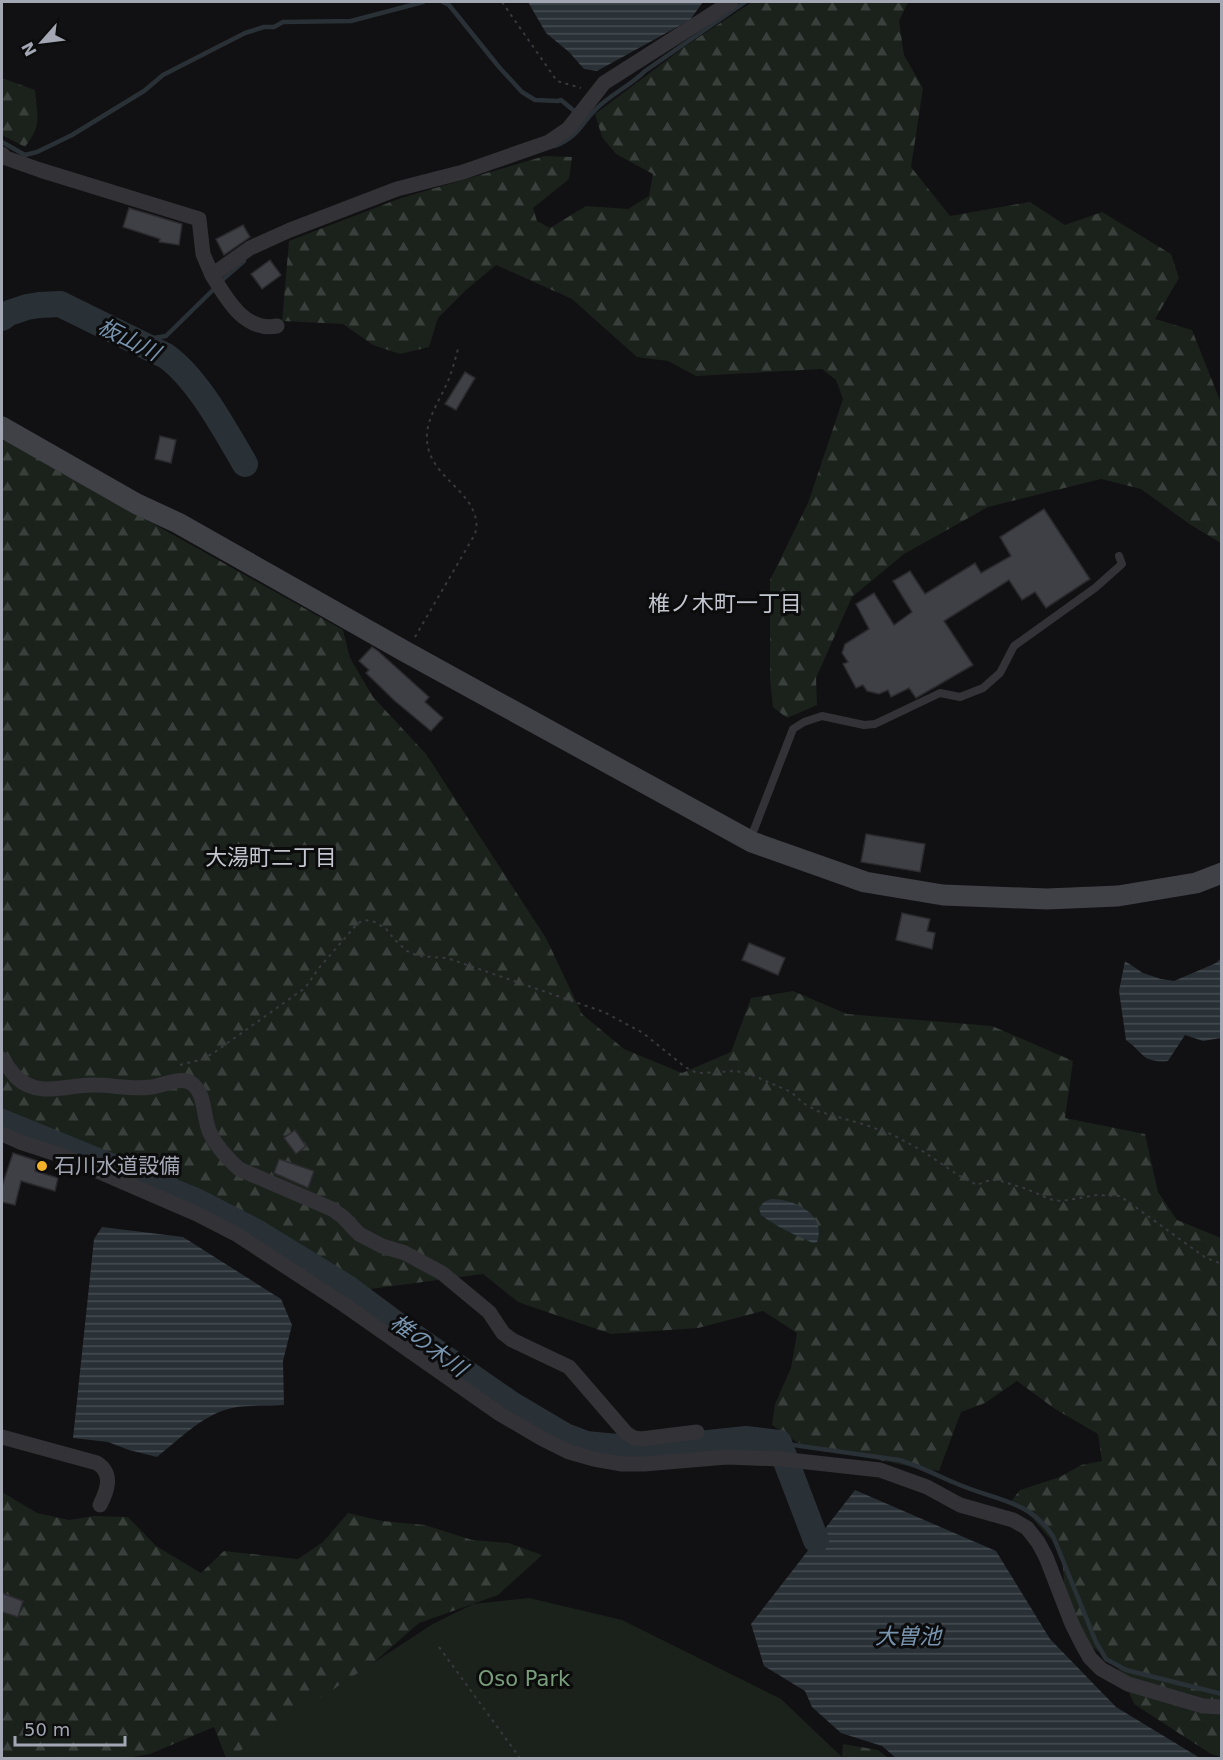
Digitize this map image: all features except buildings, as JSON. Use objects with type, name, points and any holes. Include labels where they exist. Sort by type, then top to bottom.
[{"type":"street","points":[[212,275],[250,248],[290,230],[397,189],[464,172],[549,142],[568,129],[604,83],[731,2]]},
{"type":"street","points":[[2,154],[6,158],[40,170],[199,219],[203,254],[212,275],[227,299],[242,316],[254,324],[277,326]]},
{"type":"street","points":[[2,427],[137,504],[178,523],[406,652],[750,841],[865,882],[943,895],[1047,899],[1118,896],[1196,883],[1221,873]]},
{"type":"street","points":[[2,1059],[15,1076],[36,1089],[50,1090],[93,1084],[149,1088],[181,1080],[188,1081],[199,1091],[211,1134],[228,1159],[239,1169],[332,1209],[343,1216],[359,1234],[368,1240],[405,1253],[442,1273],[489,1312],[503,1333],[512,1340],[569,1366],[626,1433],[634,1438],[697,1432]]},
{"type":"street","points":[[2,1134],[63,1156],[197,1214],[236,1234],[344,1304],[509,1419],[569,1452],[622,1464],[727,1457],[780,1459],[880,1470],[927,1487],[960,1505],[1013,1520],[1027,1528],[1038,1542],[1072,1624],[1090,1658],[1101,1669],[1113,1678],[1128,1684],[1203,1706],[1221,1707]]},
{"type":"street","points":[[2,1437],[98,1463],[109,1476],[106,1493],[100,1506]]},
{"type":"lane","points":[[750,841],[793,729],[804,722],[822,716],[864,725],[875,724],[940,693],[960,697],[983,688],[1000,673],[1014,646],[1095,588],[1122,564],[1119,556]]},
{"type":"path","points":[[502,2],[557,81],[579,88],[604,83]]},
{"type":"path","points":[[406,652],[475,534],[476,522],[472,510],[465,498],[437,469],[428,450],[427,433],[431,417],[449,380],[458,349]]},
{"type":"path","points":[[162,1085],[167,1071],[174,1066],[199,1060],[212,1054],[305,988],[358,923],[365,920],[375,922],[386,929],[394,940],[407,951],[418,956],[447,958],[604,1012],[644,1033],[694,1072],[736,1071],[750,1074],[791,1092],[817,1112],[866,1125],[921,1150],[977,1185],[997,1180],[1060,1201],[1097,1195],[1120,1196],[1206,1258],[1221,1264]]},
{"type":"path","points":[[438,1647],[520,1758]]},
{"type":"green space","points":[[752,2],[908,2],[899,21],[904,55],[923,88],[911,167],[950,216],[1030,202],[1065,225],[1102,212],[1171,254],[1179,278],[1155,319],[1192,330],[1221,403],[1221,543],[1191,525],[1141,489],[1101,479],[988,507],[904,554],[852,597],[816,678],[817,705],[787,718],[773,707],[770,679],[770,580],[808,503],[843,399],[836,380],[822,369],[696,376],[668,361],[637,357],[572,299],[496,265],[438,318],[429,347],[400,354],[373,345],[343,324],[282,321],[289,241],[401,198],[545,156],[572,157],[569,179],[533,208],[537,221],[550,228],[586,206],[628,209],[649,196],[653,174],[616,154],[602,137],[595,114],[687,45]]},
{"type":"green space","points":[[2,78],[35,90],[37,126],[25,147],[2,135]]},
{"type":"green space","points":[[4,440],[343,630],[350,658],[373,697],[426,754],[546,938],[582,1014],[624,1049],[682,1073],[731,1052],[751,998],[793,991],[847,1014],[992,1026],[1073,1061],[1065,1118],[1145,1134],[1158,1192],[1177,1220],[1221,1238],[1221,1757],[1211,1754],[1134,1704],[1116,1663],[1089,1645],[1065,1601],[1062,1552],[1028,1513],[1009,1504],[1020,1490],[1060,1477],[1081,1465],[1102,1461],[1098,1434],[1055,1409],[1017,1381],[985,1403],[961,1412],[939,1471],[798,1443],[772,1425],[775,1404],[791,1368],[797,1333],[763,1311],[698,1328],[611,1334],[518,1302],[483,1274],[363,1290],[186,1190],[75,1142],[2,1114],[2,445]]},
{"type":"green space","points":[[2,1492],[37,1513],[69,1520],[94,1516],[128,1517],[156,1546],[201,1573],[224,1551],[298,1559],[323,1542],[348,1513],[382,1521],[425,1525],[472,1540],[509,1543],[542,1555],[498,1595],[419,1623],[331,1700],[372,1758],[226,1758],[214,1727],[150,1754],[126,1758],[2,1758]]},
{"type":"green space","name":"Oso Park","points":[[529,1598],[622,1620],[781,1699],[843,1758],[229,1758],[431,1625],[473,1604]]},
{"type":"green space","points":[[843,1744],[878,1750],[888,1758],[842,1758]]},
{"type":"water","points":[[528,2],[703,2],[690,20],[597,71],[584,69],[569,52],[546,33]]},
{"type":"water","points":[[1221,958],[1221,1038],[1203,1041],[1185,1035],[1168,1061],[1148,1059],[1126,1040],[1119,991],[1125,961],[1143,973],[1174,981],[1216,963]]},
{"type":"water","points":[[771,1199],[798,1205],[813,1216],[819,1232],[817,1242],[813,1243],[793,1234],[761,1215],[759,1208]]},
{"type":"water","points":[[102,1227],[183,1237],[281,1299],[292,1325],[283,1361],[284,1405],[237,1407],[214,1414],[157,1457],[108,1442],[73,1438],[94,1239]]},
{"type":"water","name":"大曽池","points":[[855,1490],[996,1551],[1050,1639],[1116,1707],[1200,1758],[896,1758],[882,1746],[841,1733],[812,1707],[805,1691],[764,1666],[751,1624]]},
{"type":"waterway","points":[[2,142],[25,155],[37,152],[72,135],[144,91],[163,75],[245,33],[264,27],[274,27],[283,22],[351,21],[423,2]]},
{"type":"waterway","points":[[443,2],[449,5],[522,92],[535,100],[561,100],[573,110]]},
{"type":"waterway","points":[[555,146],[569,139],[608,99],[745,2]]},
{"type":"waterway","points":[[221,281],[244,261]]},
{"type":"waterway","points":[[113,330],[142,340],[166,336],[215,288]]},
{"type":"waterway","name":"板山川","points":[[2,318],[27,307],[60,304],[166,356],[200,391],[245,464]]},
{"type":"waterway","name":"椎の木川","points":[[2,1122],[196,1201],[258,1233],[346,1287],[511,1404],[565,1436],[586,1444],[628,1448],[661,1448],[746,1439],[779,1443],[816,1540]]},
{"type":"waterway","points":[[779,1443],[899,1460],[1023,1508],[1043,1524],[1053,1536],[1096,1642],[1106,1659],[1126,1670],[1222,1694]]},
{"type":"place","name":"石川水道設備","points":[[42,1166]]},
{"type":"district","name":"椎ノ木町一丁目","points":[[725,603]]},
{"type":"district","name":"大湯町二丁目","points":[[271,857]]}]
